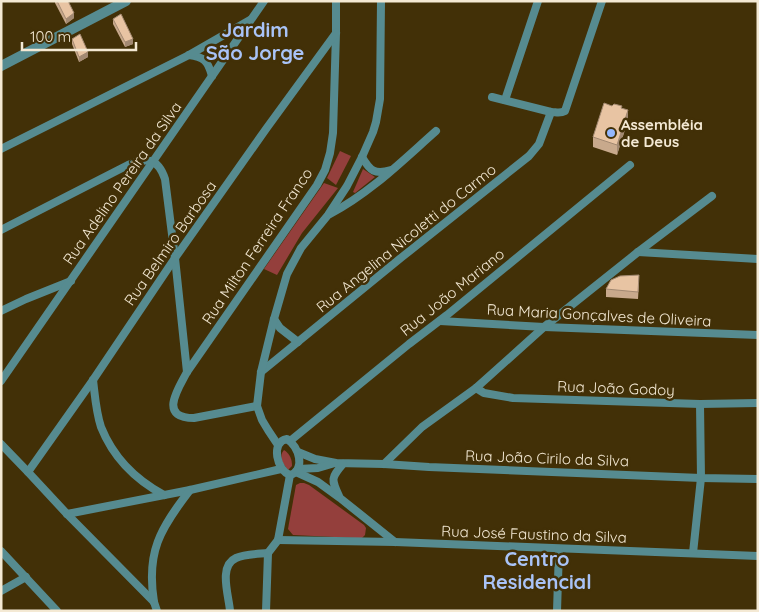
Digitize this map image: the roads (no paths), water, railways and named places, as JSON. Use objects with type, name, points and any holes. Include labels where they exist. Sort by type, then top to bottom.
[{"type":"street","points":[[1,66],[126,1]]},
{"type":"street","name":"Rua Adelino Pereira da Silva","points":[[1,380],[264,1]]},
{"type":"street","name":"Rua Milton Ferreira Franco","points":[[257,406],[186,418],[176,413],[173,402],[174,396],[187,372],[317,185],[325,170],[333,133],[336,1]]},
{"type":"street","points":[[278,445],[262,420],[257,406],[261,372],[287,274],[295,257],[348,186],[376,122],[380,99],[381,1]]},
{"type":"street","points":[[505,100],[538,1]]},
{"type":"street","points":[[492,97],[562,113],[567,107],[602,1]]},
{"type":"street","points":[[1,149],[189,55],[252,20]]},
{"type":"street","name":"Rua Belmiro Barbosa","points":[[28,472],[175,258],[336,33]]},
{"type":"street","points":[[189,55],[198,56],[206,61],[212,76]]},
{"type":"street","name":"Rua Angelina Nicoletti do Carmo","points":[[261,372],[529,156],[539,144],[551,112]]},
{"type":"street","points":[[328,215],[364,193],[436,131]]},
{"type":"street","points":[[362,157],[371,169],[376,172],[382,173],[393,170]]},
{"type":"street","points":[[1,230],[128,165],[144,160],[154,162],[165,179],[187,372]]},
{"type":"street","name":"Rua João Mariano","points":[[290,441],[630,165]]},
{"type":"street","points":[[384,464],[422,427],[476,388],[544,327],[712,196]]},
{"type":"street","points":[[638,252],[756,257]]},
{"type":"street","points":[[1,311],[70,281]]},
{"type":"street","points":[[274,319],[280,328],[298,342]]},
{"type":"street","name":"Rua Maria Gonçalves de Oliveira","points":[[440,321],[758,335]]},
{"type":"street","points":[[93,380],[101,426],[110,445],[134,475],[164,495]]},
{"type":"street","name":"Rua João Godoy","points":[[476,388],[484,394],[513,398],[758,404]]},
{"type":"street","points":[[693,553],[700,478],[700,404]]},
{"type":"street","points":[[266,611],[268,553],[278,540],[295,472],[299,464],[296,447],[287,439],[283,440],[278,445],[277,455],[284,473],[295,472],[318,482],[395,542]]},
{"type":"street","points":[[1,444],[154,602]]},
{"type":"street","name":"Rua João Cirilo da Silva","points":[[298,452],[315,459],[339,464]]},
{"type":"street","points":[[339,464],[334,475],[333,484],[340,498]]},
{"type":"street","name":"Rua João Cirilo da Silva","points":[[295,472],[339,464],[384,464],[758,479]]},
{"type":"street","points":[[67,514],[190,490],[282,469]]},
{"type":"street","points":[[157,611],[152,588],[153,557],[161,533],[174,511],[190,490]]},
{"type":"street","name":"Rua José Faustino da Silva","points":[[278,540],[395,542],[758,556]]},
{"type":"street","points":[[557,611],[559,549]]},
{"type":"street","points":[[1,551],[57,611]]},
{"type":"street","points":[[230,611],[226,572],[230,562],[236,558],[268,553]]},
{"type":"street","points":[[1,591],[26,577]]},
{"type":"place","name":"Assembléia de Deus","points":[[611,133]]},
{"type":"district","name":"Jardim São Jorge","points":[[255,40]]},
{"type":"district","name":"Centro Residencial","points":[[537,570]]}]
